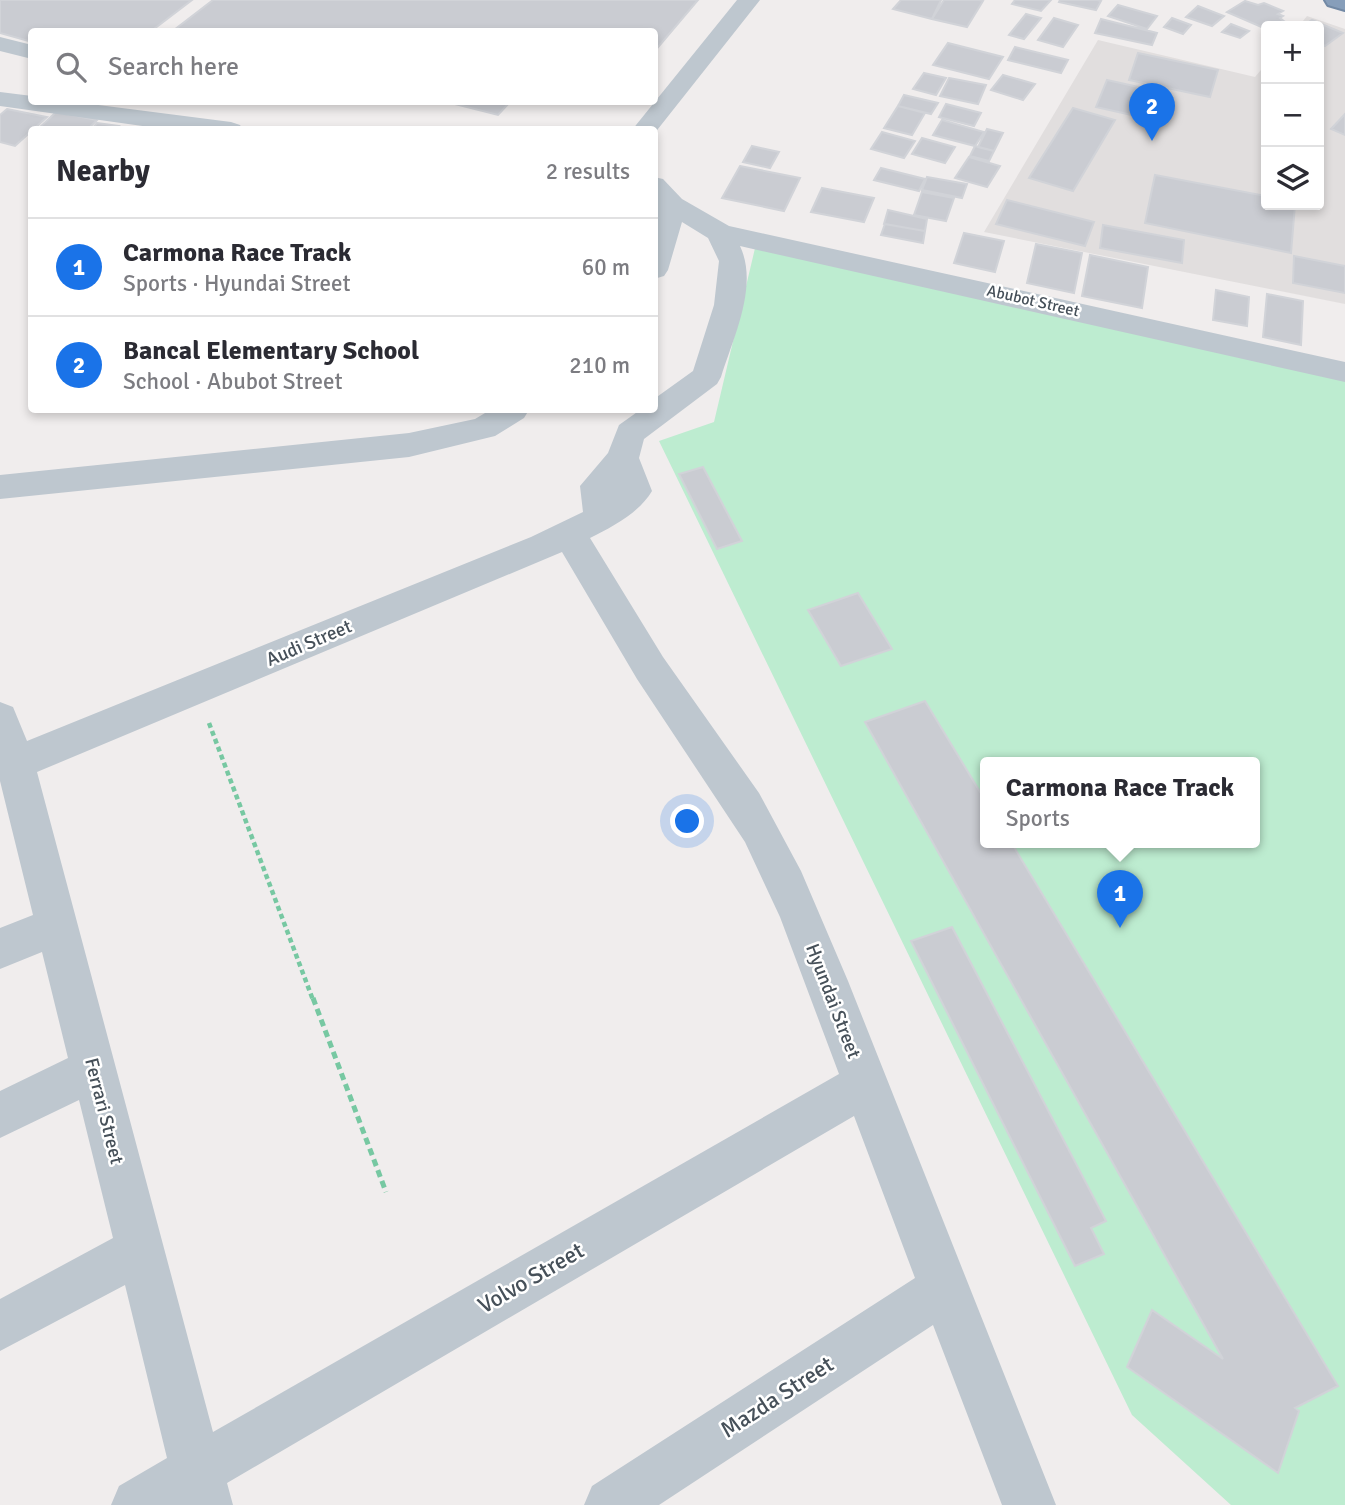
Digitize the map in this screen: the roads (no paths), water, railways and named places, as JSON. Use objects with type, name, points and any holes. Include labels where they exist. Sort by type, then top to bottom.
[{"type":"highway","points":[[1336,0],[1345,3]]},
{"type":"street","points":[[646,126],[749,0]]},
{"type":"street","points":[[0,44],[28,51]]},
{"type":"street","points":[[0,99],[28,103]]},
{"type":"street","points":[[45,105],[201,126]]},
{"type":"street","points":[[658,260],[662,250],[663,195]]},
{"type":"street","name":"Abubot Street","points":[[663,195],[720,233],[1345,372]]},
{"type":"street","name":"Audi Street","points":[[658,412],[706,377],[729,304],[733,261],[720,233]]},
{"type":"street","points":[[0,487],[409,445],[484,428],[508,413]]},
{"type":"street","name":"Audi Street","points":[[12,780],[196,690],[585,526],[635,491],[623,458],[630,433],[657,413]]},
{"type":"street","name":"Hyundai Street","points":[[585,526],[591,564],[607,600],[651,671],[743,799],[773,855],[837,1004],[943,1289],[1029,1505]]},
{"type":"street","name":"Ferrari Street","points":[[0,718],[12,780],[57,925],[201,1488]]},
{"type":"street","points":[[0,949],[57,925]]},
{"type":"street","points":[[0,1115],[94,1069]]},
{"type":"street","name":"Volvo Street","points":[[138,1505],[201,1488],[865,1084]]},
{"type":"street","points":[[0,1326],[140,1250]]},
{"type":"street","name":"Mazda Street","points":[[611,1505],[943,1289]]},
{"type":"place","name":"Bancal Elementary School","points":[[1152,141]]},
{"type":"place","name":"Carmona Race Track","points":[[1120,928]]}]
